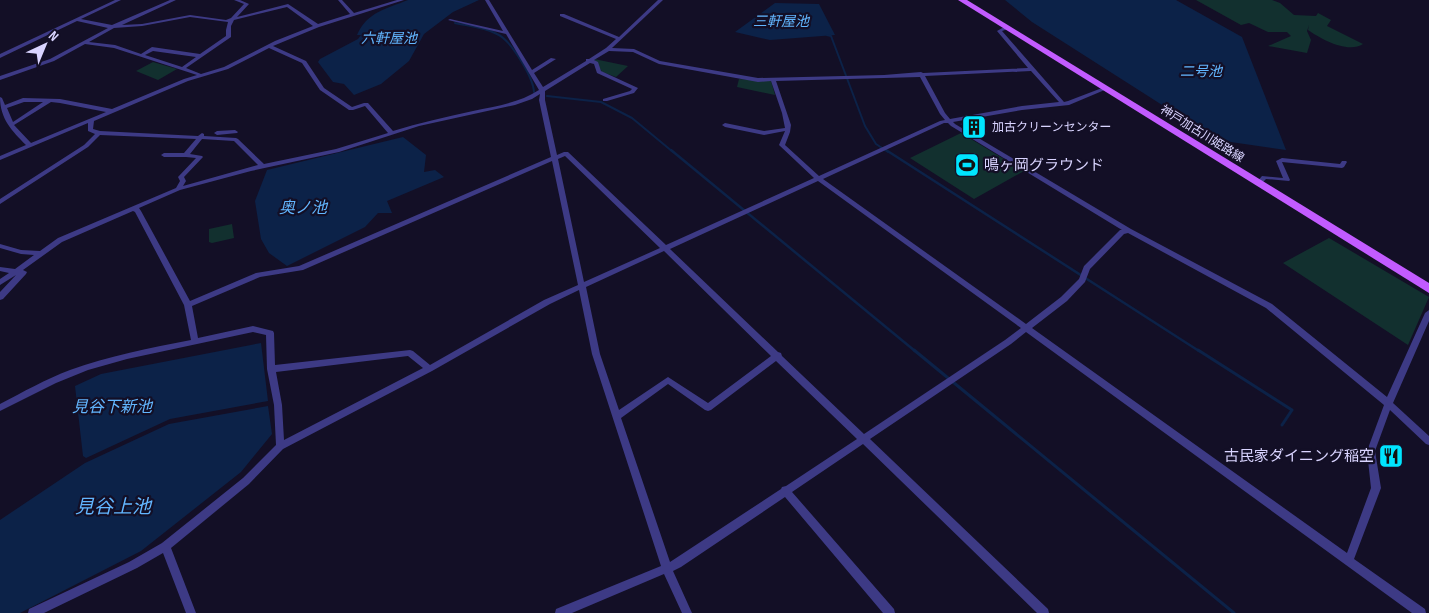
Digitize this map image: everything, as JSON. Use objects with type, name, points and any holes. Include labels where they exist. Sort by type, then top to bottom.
[{"type":"main road","name":"神戸加古川姫路線","points":[[967,2],[1006,28],[1429,289]]},
{"type":"street","points":[[0,56],[119,0]]},
{"type":"street","points":[[0,78],[41,64],[113,27],[174,0]]},
{"type":"street","points":[[182,69],[229,36],[228,32],[234,14],[246,5],[242,0],[236,0]]},
{"type":"street","points":[[340,0],[353,15]]},
{"type":"street","points":[[0,158],[112,111],[200,76],[226,68],[269,46],[317,26],[402,0]]},
{"type":"street","points":[[495,0],[488,1],[543,91],[542,100],[596,354],[667,568],[687,613]]},
{"type":"street","points":[[0,283],[43,252],[74,234],[178,189],[262,166],[337,151],[391,133],[513,104],[543,91],[588,60],[608,49],[660,0]]},
{"type":"street","points":[[77,20],[113,27],[142,25],[190,16],[231,21],[288,5],[317,26]]},
{"type":"street","points":[[562,15],[620,39]]},
{"type":"street","points":[[450,20],[507,32]]},
{"type":"street","points":[[1006,28],[999,31],[1063,104]]},
{"type":"street","points":[[85,43],[115,47],[200,76]]},
{"type":"street","points":[[269,46],[304,62],[322,89],[351,109],[366,104],[391,133]]},
{"type":"street","points":[[140,56],[152,49],[201,56]]},
{"type":"street","points":[[608,49],[634,51],[659,62],[727,76],[773,80],[884,77],[1032,69]]},
{"type":"street","points":[[532,72],[553,59]]},
{"type":"street","points":[[588,60],[596,63],[599,72],[635,88],[632,92],[605,100]]},
{"type":"street","points":[[921,74],[949,121],[1129,232],[1269,306],[1390,405],[1429,441]]},
{"type":"street","points":[[773,80],[782,110],[787,118],[788,129],[782,145],[818,178],[1421,613]]},
{"type":"street","points":[[33,613],[133,565],[165,546],[246,481],[280,446],[429,369],[512,320],[818,178],[949,121],[1022,108],[1063,104],[1104,88]]},
{"type":"street","points":[[0,99],[5,106],[11,125],[30,146]]},
{"type":"street","points":[[5,106],[23,100],[64,101],[112,111]]},
{"type":"street","points":[[11,125],[49,101]]},
{"type":"street","points":[[91,120],[90,130],[99,133],[200,136],[236,140],[262,166]]},
{"type":"street","points":[[725,125],[764,134],[788,129]]},
{"type":"street","points":[[186,154],[200,136],[206,132],[235,132]]},
{"type":"street","points":[[0,202],[86,146],[99,133]]},
{"type":"street","points":[[188,305],[259,275],[300,268],[566,153],[1044,613]]},
{"type":"street","points":[[164,155],[201,155],[181,177],[183,181],[178,189]]},
{"type":"street","points":[[1258,183],[1264,177],[1286,180],[1279,161],[1282,160],[1342,166],[1344,162]]},
{"type":"street","points":[[134,208],[138,211],[188,305],[195,342]]},
{"type":"street","points":[[560,613],[667,568],[1027,329],[1064,299],[1082,280],[1087,268],[1122,232],[1129,232]]},
{"type":"street","points":[[0,246],[21,252],[43,252]]},
{"type":"street","points":[[0,269],[23,272],[0,297]]},
{"type":"street","points":[[1349,560],[1376,488],[1371,451],[1390,405],[1391,397],[1429,313]]},
{"type":"street","points":[[0,408],[59,378],[87,367],[131,355],[253,329],[270,333],[271,370],[278,405],[280,446]]},
{"type":"street","points":[[271,370],[410,354],[429,369]]},
{"type":"street","points":[[617,416],[668,380],[708,408],[778,355]]},
{"type":"street","points":[[785,490],[890,613]]},
{"type":"street","points":[[165,546],[191,613]]},
{"type":"green space","points":[[1196,0],[1272,0],[1280,3],[1294,15],[1316,16],[1318,13],[1331,20],[1327,26],[1363,44],[1357,47],[1350,47],[1335,44],[1308,30],[1309,25],[1307,31],[1311,40],[1307,53],[1268,46],[1291,36],[1287,32],[1268,32],[1249,23],[1241,25]]},
{"type":"green space","points":[[594,59],[628,66],[616,77],[602,72]]},
{"type":"green space","points":[[153,62],[177,69],[158,80],[136,71]]},
{"type":"green space","points":[[739,79],[771,81],[775,95],[737,87]]},
{"type":"green space","name":"鳴ヶ岡グラウンド","points":[[961,133],[1024,171],[974,199],[910,158]]},
{"type":"green space","points":[[232,224],[234,238],[209,242],[209,229]]},
{"type":"green space","points":[[1329,238],[1429,297],[1408,345],[1283,263]]},
{"type":"water","name":"六軒屋池","points":[[408,0],[479,0],[453,12],[424,34],[409,61],[381,84],[354,95],[344,84],[333,82],[318,62],[320,59],[358,39],[361,35],[357,35],[361,27],[372,16]]},
{"type":"water","name":"二号池","points":[[1005,0],[1176,0],[1242,37],[1286,150],[1217,140],[1032,22]]},
{"type":"water","name":"三軒屋池","points":[[775,3],[819,4],[835,35],[770,40],[735,32]]},
{"type":"water","name":"奥ノ池","points":[[403,137],[426,155],[424,172],[435,170],[444,177],[387,201],[392,213],[378,213],[365,227],[287,266],[269,253],[261,239],[255,201],[267,170]]},
{"type":"water","name":"見谷下新池","points":[[261,343],[268,401],[170,419],[86,458],[83,456],[75,386],[101,374]]},
{"type":"water","name":"見谷上池","points":[[268,406],[272,434],[241,472],[141,551],[20,613],[0,613],[0,520],[85,463],[169,424]]},
{"type":"building","name":"加古クリーンセンター","points":[[970,121],[987,131],[979,135],[960,124]]},
{"type":"waterway","points":[[455,23],[487,30],[497,34],[509,43],[530,77],[534,92]]},
{"type":"waterway","points":[[827,35],[831,36],[865,126],[876,144],[888,152]]},
{"type":"waterway","points":[[547,96],[601,102],[632,118],[673,152]]},
{"type":"waterway","points":[[671,150],[915,351]]},
{"type":"waterway","points":[[886,150],[1199,351]]},
{"type":"waterway","points":[[914,350],[1234,613]]},
{"type":"waterway","points":[[1198,350],[1292,410],[1282,425]]},
{"type":"place","name":"加古クリーンセンター","points":[[974,127]]},
{"type":"place","name":"鳴ヶ岡グラウンド","points":[[967,165]]},
{"type":"place","name":"古民家ダイニング稲空","points":[[1391,456]]}]
